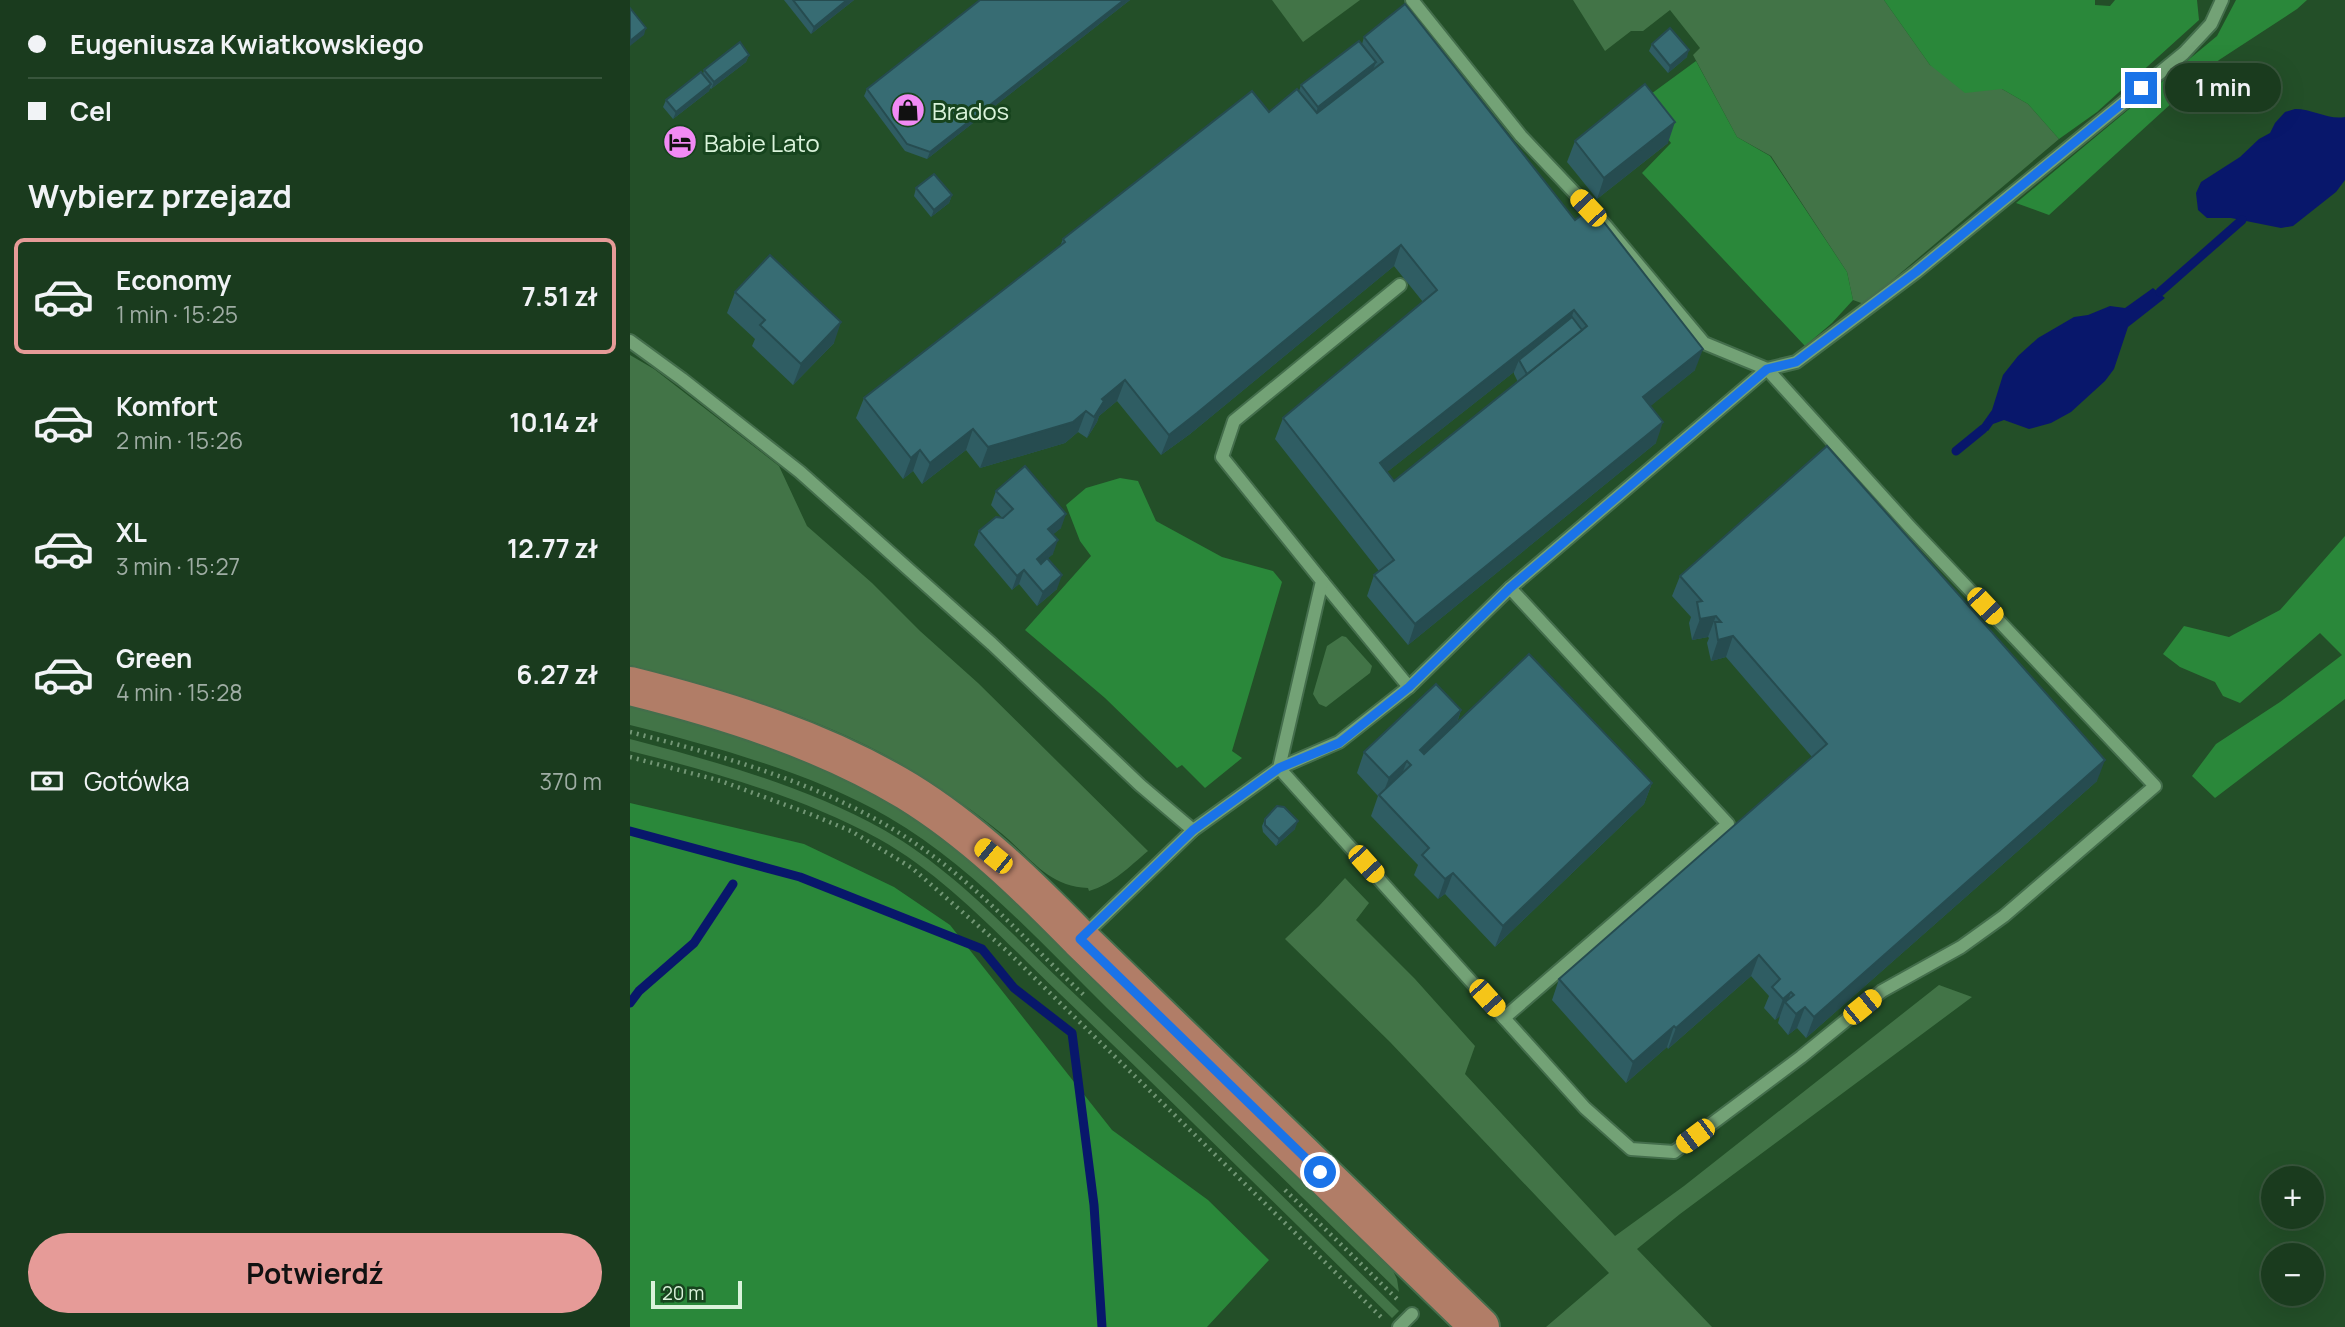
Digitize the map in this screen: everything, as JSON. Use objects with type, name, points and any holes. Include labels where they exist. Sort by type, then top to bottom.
[{"type":"main road","points":[[630,686],[769,727],[823,748],[909,793],[984,849],[1040,898],[1480,1327]]},
{"type":"lane","points":[[1279,768],[1585,1108],[1631,1149],[1674,1152],[1801,1057],[1882,991],[1961,947],[2004,916],[2155,786],[1919,537],[1767,369],[1704,343],[1605,225],[1521,136],[1412,0]]},
{"type":"lane","points":[[1080,939],[1193,830],[1279,768],[1339,743],[1409,687],[1510,588],[1767,369],[1796,362],[1916,272],[2184,53],[2211,24],[2222,0]]},
{"type":"lane","points":[[1400,285],[1234,421],[1222,457],[1409,687]]},
{"type":"lane","points":[[630,341],[800,472],[992,644],[1140,785],[1193,830]]},
{"type":"lane","points":[[1279,768],[1322,581]]},
{"type":"lane","points":[[1504,1018],[1728,824],[1510,588]]},
{"type":"lane","points":[[1399,1327],[1412,1314]]},
{"type":"path","points":[[630,732],[714,755],[794,782],[849,805],[885,824],[932,855],[961,879],[1092,1003]]},
{"type":"path","points":[[630,757],[721,782],[810,814],[851,831],[912,868],[1007,951],[1382,1317]]},
{"type":"path","points":[[1280,1185],[1412,1314]]},
{"type":"green space","points":[[1272,0],[1360,0],[1303,42]]},
{"type":"green space","points":[[1573,0],[1884,0],[1930,65],[2002,89],[2028,104],[2059,139],[1864,304],[1853,300],[1847,272],[1771,156],[1737,137],[1693,55],[1700,48],[1670,10],[1643,31],[1631,31],[1605,51]]},
{"type":"green space","points":[[1884,0],[2095,0],[2095,5],[2110,6],[2115,0],[2197,0],[2199,20],[2097,112],[2059,139],[2028,104],[2002,89],[1965,93],[1930,65]]},
{"type":"green space","points":[[2236,0],[2307,0],[2219,60],[2049,215],[2016,203],[2217,36]]},
{"type":"green space","points":[[1696,61],[1737,137],[1770,156],[1847,272],[1853,300],[1805,346],[1642,173],[1671,143],[1640,102]]},
{"type":"green space","points":[[630,355],[654,369],[779,466],[807,526],[978,683],[1148,851],[1121,874],[1098,888],[1089,891],[1088,888],[1061,882],[1040,869],[971,810],[884,754],[850,737],[778,709],[630,665]]},
{"type":"green space","points":[[1120,478],[1138,481],[1156,521],[1222,557],[1273,571],[1282,582],[1232,751],[1242,758],[1205,788],[1182,765],[1177,768],[1105,698],[1025,630],[1091,556],[1080,541],[1066,505],[1086,488]]},
{"type":"green space","points":[[2345,536],[2345,699],[2215,798],[2192,776],[2216,744],[2280,702],[2342,655],[2320,633],[2240,703],[2223,696],[2215,682],[2180,667],[2163,654],[2184,626],[2229,637],[2280,610]]},
{"type":"green space","points":[[1342,636],[1346,637],[1372,666],[1370,673],[1326,707],[1319,704],[1313,694],[1327,646]]},
{"type":"green space","points":[[630,706],[720,731],[808,762],[864,789],[934,833],[1029,914],[1391,1267],[1399,1292],[1030,931],[948,858],[888,817],[828,787],[729,752],[630,725]]},
{"type":"green space","points":[[630,739],[728,766],[823,800],[884,830],[932,862],[998,920],[1399,1311],[1392,1318],[995,931],[951,890],[904,854],[850,824],[789,798],[630,751]]},
{"type":"green space","points":[[630,803],[804,844],[894,887],[950,925],[1112,1130],[1208,1200],[1269,1260],[1207,1327],[630,1327]]},
{"type":"green space","points":[[1345,878],[1369,903],[1356,920],[1415,979],[1475,1046],[1465,1074],[1615,1236],[1684,1186],[1939,985],[1972,997],[1680,1214],[1637,1249],[1712,1327],[1546,1327],[1609,1273],[1390,1042],[1285,939]]},
{"type":"shaded area","points":[[2295,109],[2345,117],[2345,180],[2336,192],[2293,226],[2281,228],[2231,218],[2207,218],[2198,210],[2196,193],[2201,182],[2240,157],[2259,139],[2270,133],[2285,112]]},
{"type":"shaded area","points":[[2153,288],[2165,298],[2128,327],[2114,369],[2105,381],[2071,412],[2051,423],[2029,429],[2004,420],[1993,424],[1988,431],[1980,427],[1992,410],[2003,375],[2018,356],[2038,338],[2074,317],[2088,315],[2110,306],[2125,308]]},
{"type":"building","points":[[793,0],[847,0],[814,27]]},
{"type":"building","points":[[980,0],[1124,0],[930,152],[907,144],[867,89]]},
{"type":"building","points":[[1405,4],[1575,220],[1592,207],[1703,349],[1643,397],[1663,422],[1415,624],[1374,575],[1394,560],[1283,418],[1437,290],[1401,245],[1169,435],[1125,380],[1102,399],[1104,401],[1094,417],[1086,411],[1073,422],[988,447],[973,429],[930,463],[920,450],[911,458],[864,398],[1065,242],[1063,239],[1252,91],[1269,112],[1297,89],[1317,113],[1383,62],[1364,37]],"holes":[[[1574,310],[1587,326],[1394,481],[1380,463]]]},
{"type":"building","points":[[630,8],[646,28],[630,41]]},
{"type":"building","points":[[1670,28],[1689,50],[1670,66],[1652,44]]},
{"type":"building","points":[[1359,41],[1376,62],[1318,107],[1301,85]]},
{"type":"building","points":[[740,42],[749,55],[714,82],[704,70]]},
{"type":"building","points":[[701,72],[711,84],[676,112],[666,100]]},
{"type":"building","points":[[1645,84],[1675,122],[1604,178],[1575,141]]},
{"type":"building","points":[[934,174],[952,195],[934,210],[916,188]]},
{"type":"building","points":[[770,255],[841,322],[801,364],[760,325],[765,320],[735,292]]},
{"type":"building","points":[[1572,317],[1582,330],[1527,374],[1519,360]]},
{"type":"building","points":[[1827,446],[2105,760],[1814,1017],[1805,1007],[1796,1014],[1785,1002],[1794,995],[1791,992],[1783,999],[1772,987],[1780,979],[1759,955],[1633,1062],[1559,979],[1827,744],[1733,636],[1718,640],[1715,622],[1721,622],[1716,616],[1700,619],[1697,602],[1702,601],[1680,576]]},
{"type":"building","points":[[1025,466],[1066,514],[1048,529],[1058,540],[1037,559],[1041,564],[1047,558],[1062,575],[1043,592],[1024,570],[1017,576],[979,531],[996,517],[1003,518],[1013,509],[996,491]]},
{"type":"building","points":[[1529,654],[1652,783],[1503,926],[1453,873],[1445,879],[1422,855],[1429,848],[1379,795],[1411,765],[1407,761],[1389,778],[1364,752],[1436,684],[1461,710],[1420,750],[1424,754]]},
{"type":"building","points":[[1277,806],[1284,807],[1298,821],[1279,839],[1265,825],[1265,819]]},
{"type":"waterway","points":[[2160,292],[2242,220]]},
{"type":"waterway","points":[[1956,451],[1983,429]]},
{"type":"waterway","points":[[630,831],[800,877],[982,949],[1014,988],[1072,1033],[1094,1205],[1102,1327]]},
{"type":"waterway","points":[[630,1003],[639,991],[694,943],[733,884]]},
{"type":"place","name":"Brados","points":[[908,110]]},
{"type":"place","name":"Babie Lato","points":[[680,142]]},
{"type":"route","points":[[1320,1172],[1080,939],[1193,830],[1279,768],[1339,743],[1409,687],[1510,588],[1767,369],[1796,362],[1916,272],[2141,88]]}]
